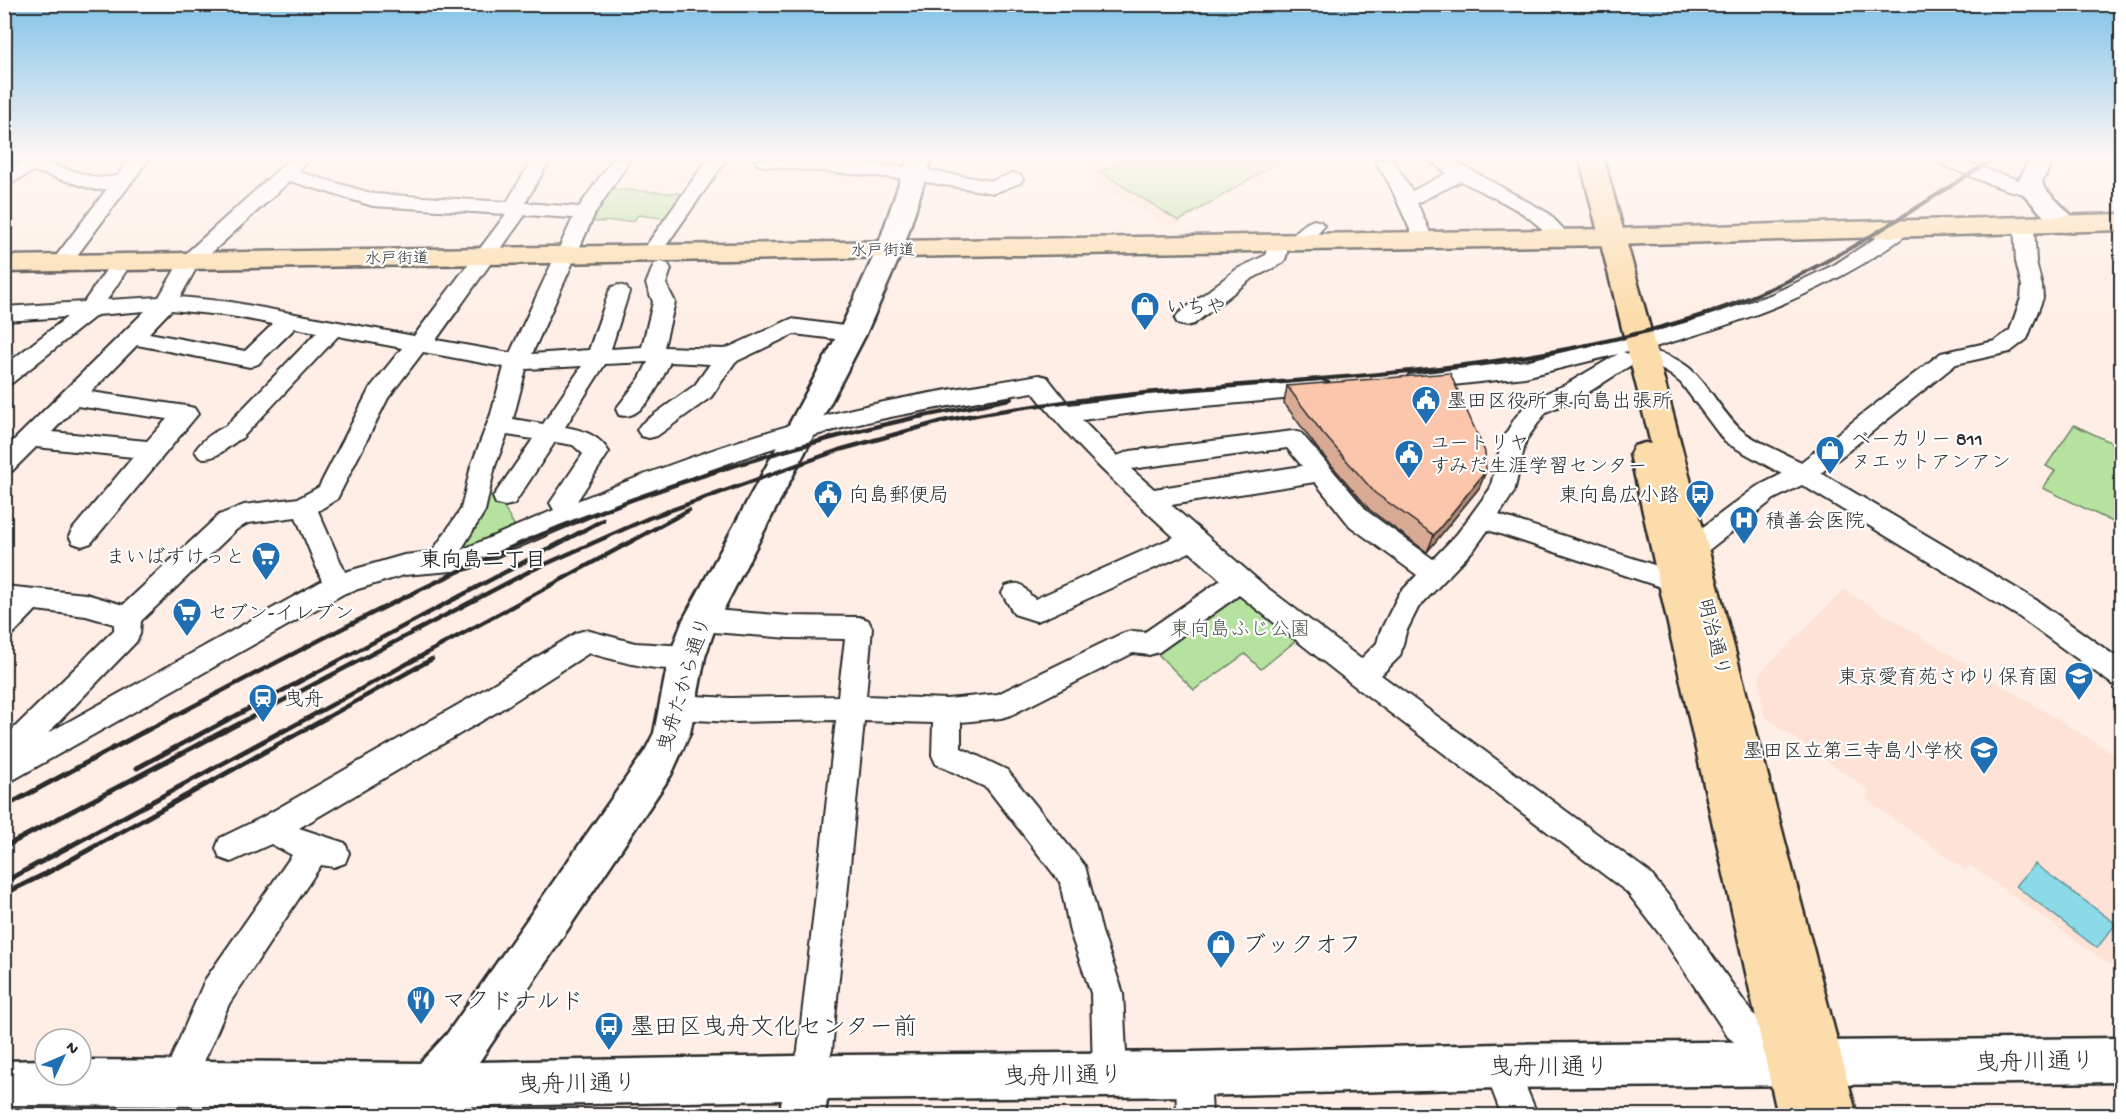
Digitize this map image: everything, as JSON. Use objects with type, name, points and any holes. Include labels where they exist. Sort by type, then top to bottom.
[{"type":"main road","name":"明治通り","points":[[1586,212],[1590,238],[1632,352],[1692,549],[1805,1063],[1801,1116]]},
{"type":"main road","name":"明治通り","points":[[1590,238],[1591,212]]},
{"type":"main road","name":"水戸街道","points":[[4,264],[566,254],[656,261],[890,249],[1297,236],[1424,239],[1590,238],[2121,222]]},
{"type":"main road","name":"明治通り","points":[[1632,352],[1676,582],[1721,784],[1805,1063],[1834,1116]]},
{"type":"street","points":[[60,264],[100,212]]},
{"type":"street","points":[[4,465],[134,337],[166,303],[190,261],[243,212]]},
{"type":"street","points":[[4,758],[127,634],[128,617],[228,522],[244,514],[304,507],[328,494],[378,394],[417,344],[425,339],[488,255],[514,212]]},
{"type":"street","points":[[440,561],[473,511],[483,466],[499,425],[517,362],[585,213],[575,212]]},
{"type":"street","points":[[627,409],[643,393],[656,354],[664,302],[656,284],[656,261],[685,212]]},
{"type":"street","name":"曳舟たから通り","points":[[416,1100],[462,1049],[639,793],[666,747],[678,707],[687,657],[700,620],[852,334],[890,249],[902,212]]},
{"type":"street","points":[[1412,212],[1424,239]]},
{"type":"street","points":[[1533,212],[1590,238]]},
{"type":"street","points":[[2054,212],[2065,224]]},
{"type":"street","points":[[1692,549],[1765,493],[1803,474],[1949,358],[1976,350],[2002,347],[2019,334],[2032,298],[2032,286],[2026,262],[2024,225]]},
{"type":"street","points":[[1362,676],[1390,648],[1393,633],[1408,601],[1466,541],[1502,492],[1514,441],[1523,424],[1538,406],[1573,391],[1632,352],[1772,302],[1846,267],[1901,230]]},
{"type":"street","points":[[1186,319],[1244,274],[1276,258],[1297,236]]},
{"type":"street","points":[[4,378],[90,309],[122,262]]},
{"type":"street","points":[[506,497],[587,378],[598,356],[619,292]]},
{"type":"street","points":[[6,316],[166,303],[231,309],[291,319],[517,362],[656,354],[727,357],[791,326],[852,334]]},
{"type":"street","points":[[134,337],[250,359],[291,319]]},
{"type":"street","points":[[207,451],[222,438],[234,432],[334,327]]},
{"type":"street","points":[[1396,382],[1525,369],[1632,352],[1660,358],[1673,364],[1689,378],[1733,436],[1803,474],[2027,608],[2069,636],[2121,676]]},
{"type":"street","points":[[649,430],[703,391],[727,357]]},
{"type":"street","points":[[4,772],[337,585],[404,565],[464,560],[569,514],[671,474],[801,431],[902,406],[1040,383],[1062,414],[1113,467],[1239,581],[1638,882],[1674,926],[1740,1025],[1805,1063]]},
{"type":"street","points":[[1062,414],[1148,403],[1341,387]]},
{"type":"street","points":[[73,397],[186,414],[152,450],[82,536]]},
{"type":"street","points":[[499,425],[580,438],[597,452],[562,503],[569,514]]},
{"type":"street","points":[[31,438],[152,450]]},
{"type":"street","points":[[1113,467],[1130,460],[1293,439],[1359,519],[1434,574]]},
{"type":"street","points":[[1150,501],[1156,498],[1321,472]]},
{"type":"street","points":[[304,507],[337,585]]},
{"type":"street","points":[[1483,519],[1676,582]]},
{"type":"street","points":[[1016,593],[1023,606],[1036,610],[1192,540]]},
{"type":"street","points":[[678,707],[731,710],[851,708],[947,711],[1001,706],[1131,642],[1149,644],[1239,581]]},
{"type":"street","points":[[4,626],[18,597],[86,605],[128,617]]},
{"type":"street","points":[[700,620],[789,627],[859,628],[815,1050],[804,1097]]},
{"type":"street","points":[[231,848],[272,828],[487,703],[586,641],[635,654],[687,657]]},
{"type":"street","points":[[947,711],[946,755],[997,780],[1074,876],[1086,932],[1107,993],[1110,1074]]},
{"type":"street","points":[[178,1082],[217,992],[324,851],[294,842],[272,828]]},
{"type":"street","name":"曳舟川通り","points":[[4,1083],[178,1082],[416,1100],[804,1097],[1110,1074],[1194,1095],[1500,1066],[2121,1060]]},
{"type":"street","points":[[1500,1066],[1521,1116]]},
{"type":"shaded area","points":[[1145,212],[1199,212],[1177,225],[1165,225]]},
{"type":"shaded area","name":"墨田区立第三寺島小学校","points":[[1844,590],[2121,758],[2121,947],[2110,965],[1970,865],[1966,870],[1866,799],[1870,791],[1764,716],[1759,674]]},
{"type":"green space","points":[[598,212],[674,212],[669,219],[638,215],[634,221],[592,222]]},
{"type":"green space","points":[[1165,212],[1194,212],[1179,221]]},
{"type":"green space","points":[[2074,425],[2121,447],[2121,526],[2043,488],[2055,471],[2046,466]]},
{"type":"green space","points":[[496,494],[517,530],[467,551],[457,546],[484,498]]},
{"type":"green space","name":"東向島ふじ公園","points":[[1241,594],[1298,639],[1261,669],[1245,654],[1194,690],[1156,652]]},
{"type":"water","points":[[2035,864],[2116,924],[2097,948],[2016,886]]},
{"type":"building","name":"ユートリヤ すみだ生涯学習センター","points":[[1450,373],[1485,452],[1486,471],[1434,535],[1375,493],[1321,431],[1287,386]]},
{"type":"railway","points":[[966,417],[1060,402],[1154,392],[1439,368],[1533,355],[1626,336],[1717,310],[1754,296],[1824,262],[1910,212]]},
{"type":"railway","points":[[919,417],[1011,399]]},
{"type":"railway","points":[[144,732],[385,607],[533,538],[629,501],[726,468],[826,439],[926,415]]},
{"type":"railway","points":[[223,732],[530,571],[649,518],[839,450],[943,421],[974,415]]},
{"type":"railway","points":[[282,732],[689,510]]},
{"type":"railway","points":[[205,732],[603,520]]},
{"type":"railway","points":[[301,732],[432,659]]},
{"type":"railway","points":[[4,807],[147,730]]},
{"type":"railway","points":[[137,768],[208,730]]},
{"type":"railway","points":[[4,847],[226,730]]},
{"type":"railway","points":[[4,882],[284,730]]},
{"type":"railway","points":[[4,894],[47,873],[304,730]]},
{"type":"place","name":"いちや","points":[[1145,332]]},
{"type":"place","name":"墨田区役所 東向島出張所","points":[[1426,426]]},
{"type":"place","name":"ベーカリー 811 ヌエットアンアン","points":[[1830,476]]},
{"type":"place","name":"ユートリヤ すみだ生涯学習センター","points":[[1409,480]]},
{"type":"place","name":"向島郵便局","points":[[828,520]]},
{"type":"place","name":"東向島広小路","points":[[1700,520]]},
{"type":"place","name":"積善会医院","points":[[1744,546]]},
{"type":"place","name":"まいばすけっと","points":[[266,582]]},
{"type":"place","name":"セブン-イレブン","points":[[187,638]]},
{"type":"place","name":"東京愛育苑さゆり保育園","points":[[2079,702]]},
{"type":"place","name":"曳舟","points":[[263,724]]},
{"type":"place","name":"墨田区立第三寺島小学校","points":[[1984,776]]},
{"type":"place","name":"ブックオフ","points":[[1221,970]]},
{"type":"place","name":"マクドナルド","points":[[421,1026]]},
{"type":"place","name":"墨田区曳舟文化センター前","points":[[609,1052]]},
{"type":"district","name":"東向島二丁目","points":[[483,559]]}]
